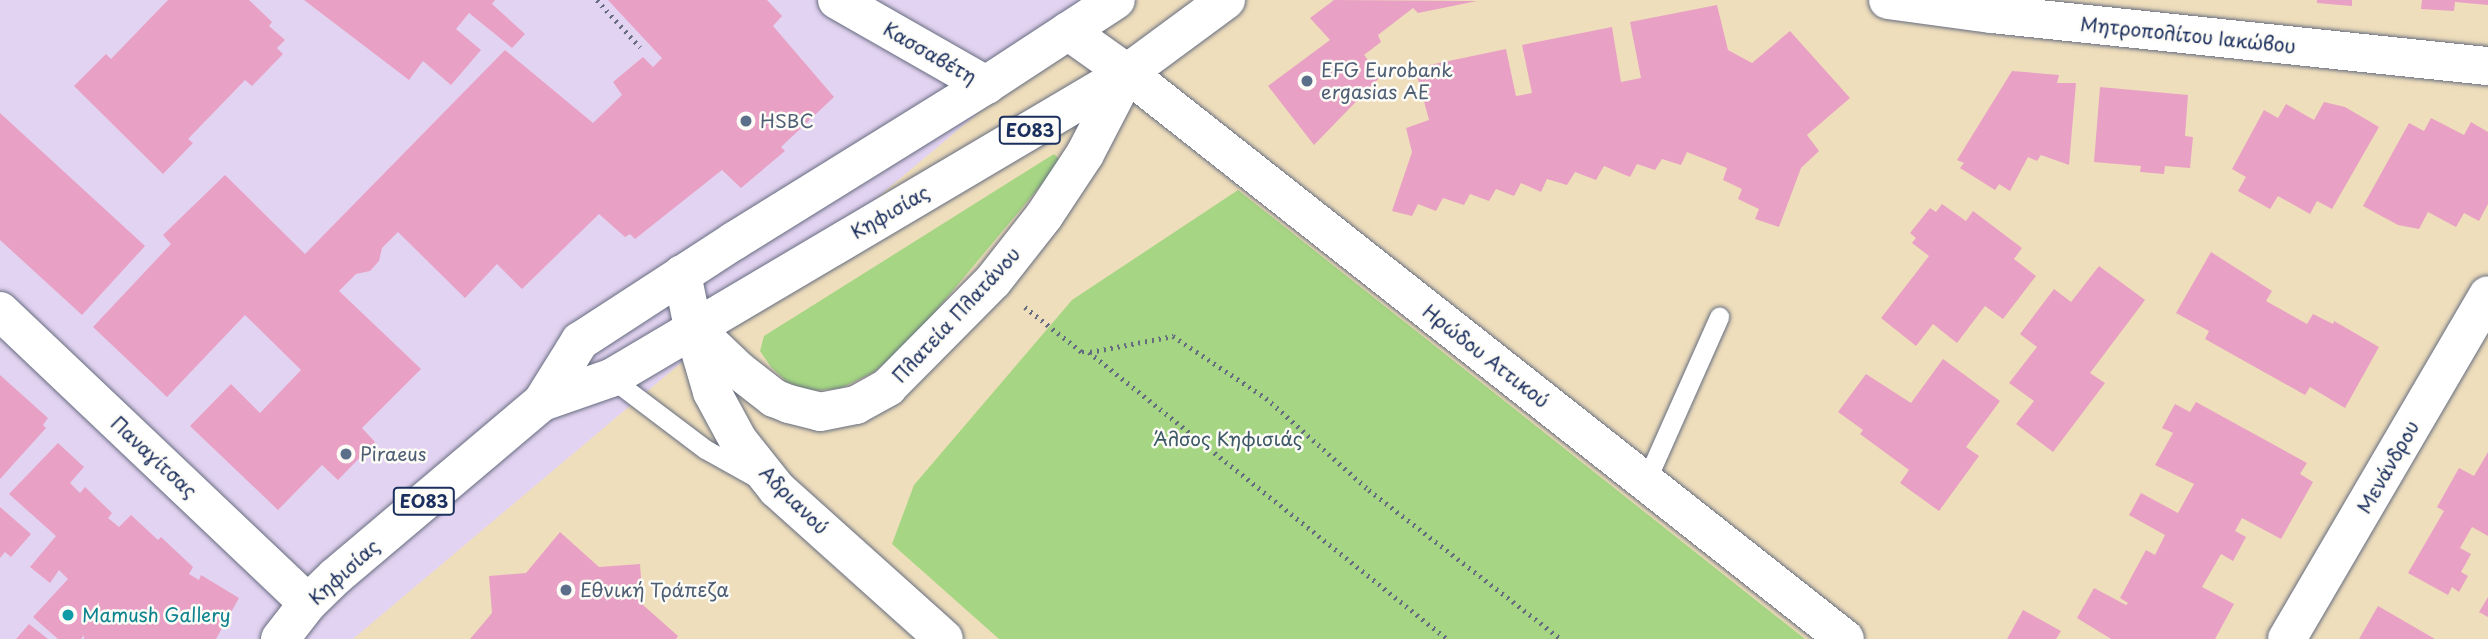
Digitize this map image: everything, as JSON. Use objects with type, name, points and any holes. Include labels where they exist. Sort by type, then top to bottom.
[{"type":"street","name":"Κασσαβέτη","points":[[837,0],[986,85]]},
{"type":"street","name":"Κηφισίας","points":[[281,639],[308,603],[542,402],[580,341],[1116,0]]},
{"type":"street","name":"Κηφισίας","points":[[542,402],[611,378],[693,327],[1127,73],[1226,0]]},
{"type":"street","name":"Μητροπολίτου Ιακώβου","points":[[1888,0],[1995,7],[2488,65]]},
{"type":"street","name":"Ηρώδου Αττικού","points":[[1068,31],[1127,73],[1845,639]]},
{"type":"street","name":"Πλατεία Πλατάνου","points":[[693,327],[737,370],[774,398],[789,404],[820,412],[856,405],[888,387],[993,281],[1027,239],[1085,155],[1127,73]]},
{"type":"street","points":[[682,274],[693,327]]},
{"type":"street","name":"Μενάνδρου","points":[[2287,639],[2487,300]]},
{"type":"street","name":"Παναγίτσας","points":[[0,311],[308,603]]},
{"type":"street","name":"Αδριανού","points":[[693,327],[712,392],[738,440],[777,489],[944,639]]},
{"type":"lane","points":[[1646,481],[1718,317]]},
{"type":"lane","points":[[611,378],[705,449],[777,489]]},
{"type":"path","points":[[597,0],[640,47]]},
{"type":"path","points":[[1038,317],[1082,352],[1173,337],[1266,398],[1369,490],[1561,639]]},
{"type":"path","points":[[1089,352],[1447,639]]},
{"type":"shaded area","points":[[0,0],[1112,0],[353,639],[0,639]]},
{"type":"green space","points":[[1054,154],[1061,161],[909,343],[874,372],[841,388],[811,391],[787,382],[771,367],[760,351],[764,336]]},
{"type":"green space","name":"Άλσος Κηφισιάς","points":[[1238,190],[1805,639],[999,639],[892,544],[914,485],[1072,300]]},
{"type":"building","points":[[168,0],[249,0],[272,22],[269,26],[285,40],[277,48],[283,54],[252,86],[245,80],[188,139],[193,143],[163,174],[74,86],[106,54],[111,59]]},
{"type":"building","points":[[304,0],[495,0],[492,4],[525,34],[512,48],[469,13],[456,29],[481,50],[451,85],[423,61],[409,80]]},
{"type":"building","points":[[608,0],[767,0],[782,16],[773,26],[834,97],[781,147],[785,151],[741,188],[722,170],[635,239],[630,234],[625,237],[599,214],[522,289],[497,264],[465,298],[398,232],[382,248],[379,261],[370,271],[356,274],[339,291],[421,369],[362,428],[375,442],[338,480],[322,465],[278,510],[190,426],[231,384],[260,413],[301,370],[245,315],[167,397],[93,327],[171,244],[163,235],[225,175],[305,254],[505,50],[593,123],[622,95],[613,82],[643,57],[653,67],[662,58]]},
{"type":"building","points":[[1334,0],[1477,1],[1418,13],[1413,8],[1378,35],[1381,42],[1364,55],[1381,76],[1314,145],[1268,86],[1330,40],[1310,18]]},
{"type":"building","points":[[2317,0],[2352,0],[2352,6],[2317,3]]},
{"type":"building","points":[[2422,0],[2488,0],[2488,5],[2455,2],[2454,11],[2421,9]]},
{"type":"building","points":[[1717,5],[1728,50],[1752,63],[1790,31],[1850,98],[1807,135],[1819,151],[1801,168],[1779,227],[1755,219],[1759,209],[1738,199],[1742,189],[1723,180],[1727,168],[1687,152],[1681,165],[1662,159],[1655,170],[1637,164],[1630,177],[1604,166],[1596,180],[1575,172],[1567,185],[1547,179],[1541,192],[1521,183],[1514,196],[1496,189],[1489,201],[1470,194],[1464,205],[1443,198],[1436,211],[1418,204],[1412,216],[1392,211],[1412,152],[1406,128],[1429,120],[1415,68],[1506,49],[1516,96],[1532,93],[1522,45],[1612,27],[1621,82],[1641,78],[1630,22]]},
{"type":"building","points":[[2012,71],[2059,75],[2057,83],[2076,83],[2069,165],[2041,155],[2037,161],[2028,157],[2010,191],[1999,184],[1995,190],[1960,168],[1964,163],[1957,160]]},
{"type":"building","points":[[2100,87],[2188,95],[2185,136],[2193,137],[2190,168],[2165,166],[2164,174],[2140,172],[2141,166],[2094,162]]},
{"type":"building","points":[[2324,102],[2345,107],[2379,127],[2332,209],[2317,201],[2310,214],[2278,196],[2270,209],[2238,191],[2246,177],[2232,169],[2264,110],[2278,118],[2286,104],[2314,120]]},
{"type":"building","points":[[0,113],[145,246],[82,315],[0,240]]},
{"type":"building","points":[[2431,118],[2464,135],[2471,122],[2488,132],[2488,204],[2479,221],[2464,213],[2456,227],[2428,212],[2419,229],[2398,225],[2363,206],[2409,123],[2424,131]]},
{"type":"building","points":[[1942,204],[1966,221],[1973,211],[2022,248],[2014,259],[2036,276],[2003,319],[1985,306],[1957,343],[1933,324],[1916,346],[1881,318],[1929,256],[1912,243],[1916,238],[1910,233],[1930,208],[1936,212]]},
{"type":"building","points":[[2211,252],[2272,291],[2266,301],[2307,324],[2313,314],[2333,324],[2334,321],[2379,347],[2345,408],[2310,387],[2305,395],[2205,339],[2209,331],[2176,313]]},
{"type":"building","points":[[2099,266],[2145,300],[2090,373],[2105,383],[2053,452],[2016,424],[2034,401],[2009,383],[2037,347],[2020,334],[2054,289],[2071,302]]},
{"type":"building","points":[[1943,359],[2000,401],[1966,447],[1979,456],[1939,511],[1900,483],[1909,470],[1860,434],[1863,430],[1838,412],[1866,374],[1911,403]]},
{"type":"building","points":[[0,375],[48,418],[43,425],[46,428],[0,479]]},
{"type":"building","points":[[2196,402],[2307,463],[2300,474],[2313,482],[2281,539],[2242,518],[2235,531],[2246,537],[2233,561],[2221,554],[2202,587],[2234,604],[2215,639],[2111,639],[2077,618],[2094,588],[2126,605],[2128,603],[2120,598],[2146,550],[2155,555],[2165,535],[2129,515],[2141,493],[2178,513],[2194,484],[2155,465],[2173,433],[2162,428],[2175,404],[2190,412]]},
{"type":"building","points":[[58,443],[84,467],[70,483],[80,493],[85,487],[112,513],[108,518],[119,527],[131,515],[158,540],[161,537],[193,567],[189,574],[199,580],[201,575],[239,598],[216,639],[84,639],[84,635],[81,639],[58,639],[33,617],[68,579],[59,570],[50,583],[30,567],[56,536],[9,494]]},
{"type":"building","points":[[2488,452],[2488,536],[2472,527],[2460,548],[2471,554],[2461,572],[2468,576],[2459,592],[2452,587],[2448,595],[2408,573],[2444,511],[2437,507],[2459,468],[2474,476]]},
{"type":"building","points":[[0,507],[31,534],[11,557],[5,552],[0,558]]},
{"type":"building","name":"Εθνική Τράπεζα","points":[[560,532],[599,567],[640,564],[643,605],[678,636],[676,639],[470,639],[492,613],[489,576],[526,573]]},
{"type":"building","points":[[2488,597],[2488,617],[2479,612]]},
{"type":"building","points":[[2378,606],[2435,639],[2359,639]]},
{"type":"building","points":[[2023,610],[2061,631],[2056,639],[2007,639]]},
{"type":"building","points":[[29,624],[48,639],[16,639]]},
{"type":"place","name":"EFG Eurobank ergasias AE","points":[[1307,81]]},
{"type":"place","name":"HSBC","points":[[746,121]]},
{"type":"place","name":"Piraeus","points":[[346,454]]},
{"type":"place","name":"Εθνική Τράπεζα","points":[[566,590]]},
{"type":"place","name":"Mamush Gallery","points":[[68,615]]}]
